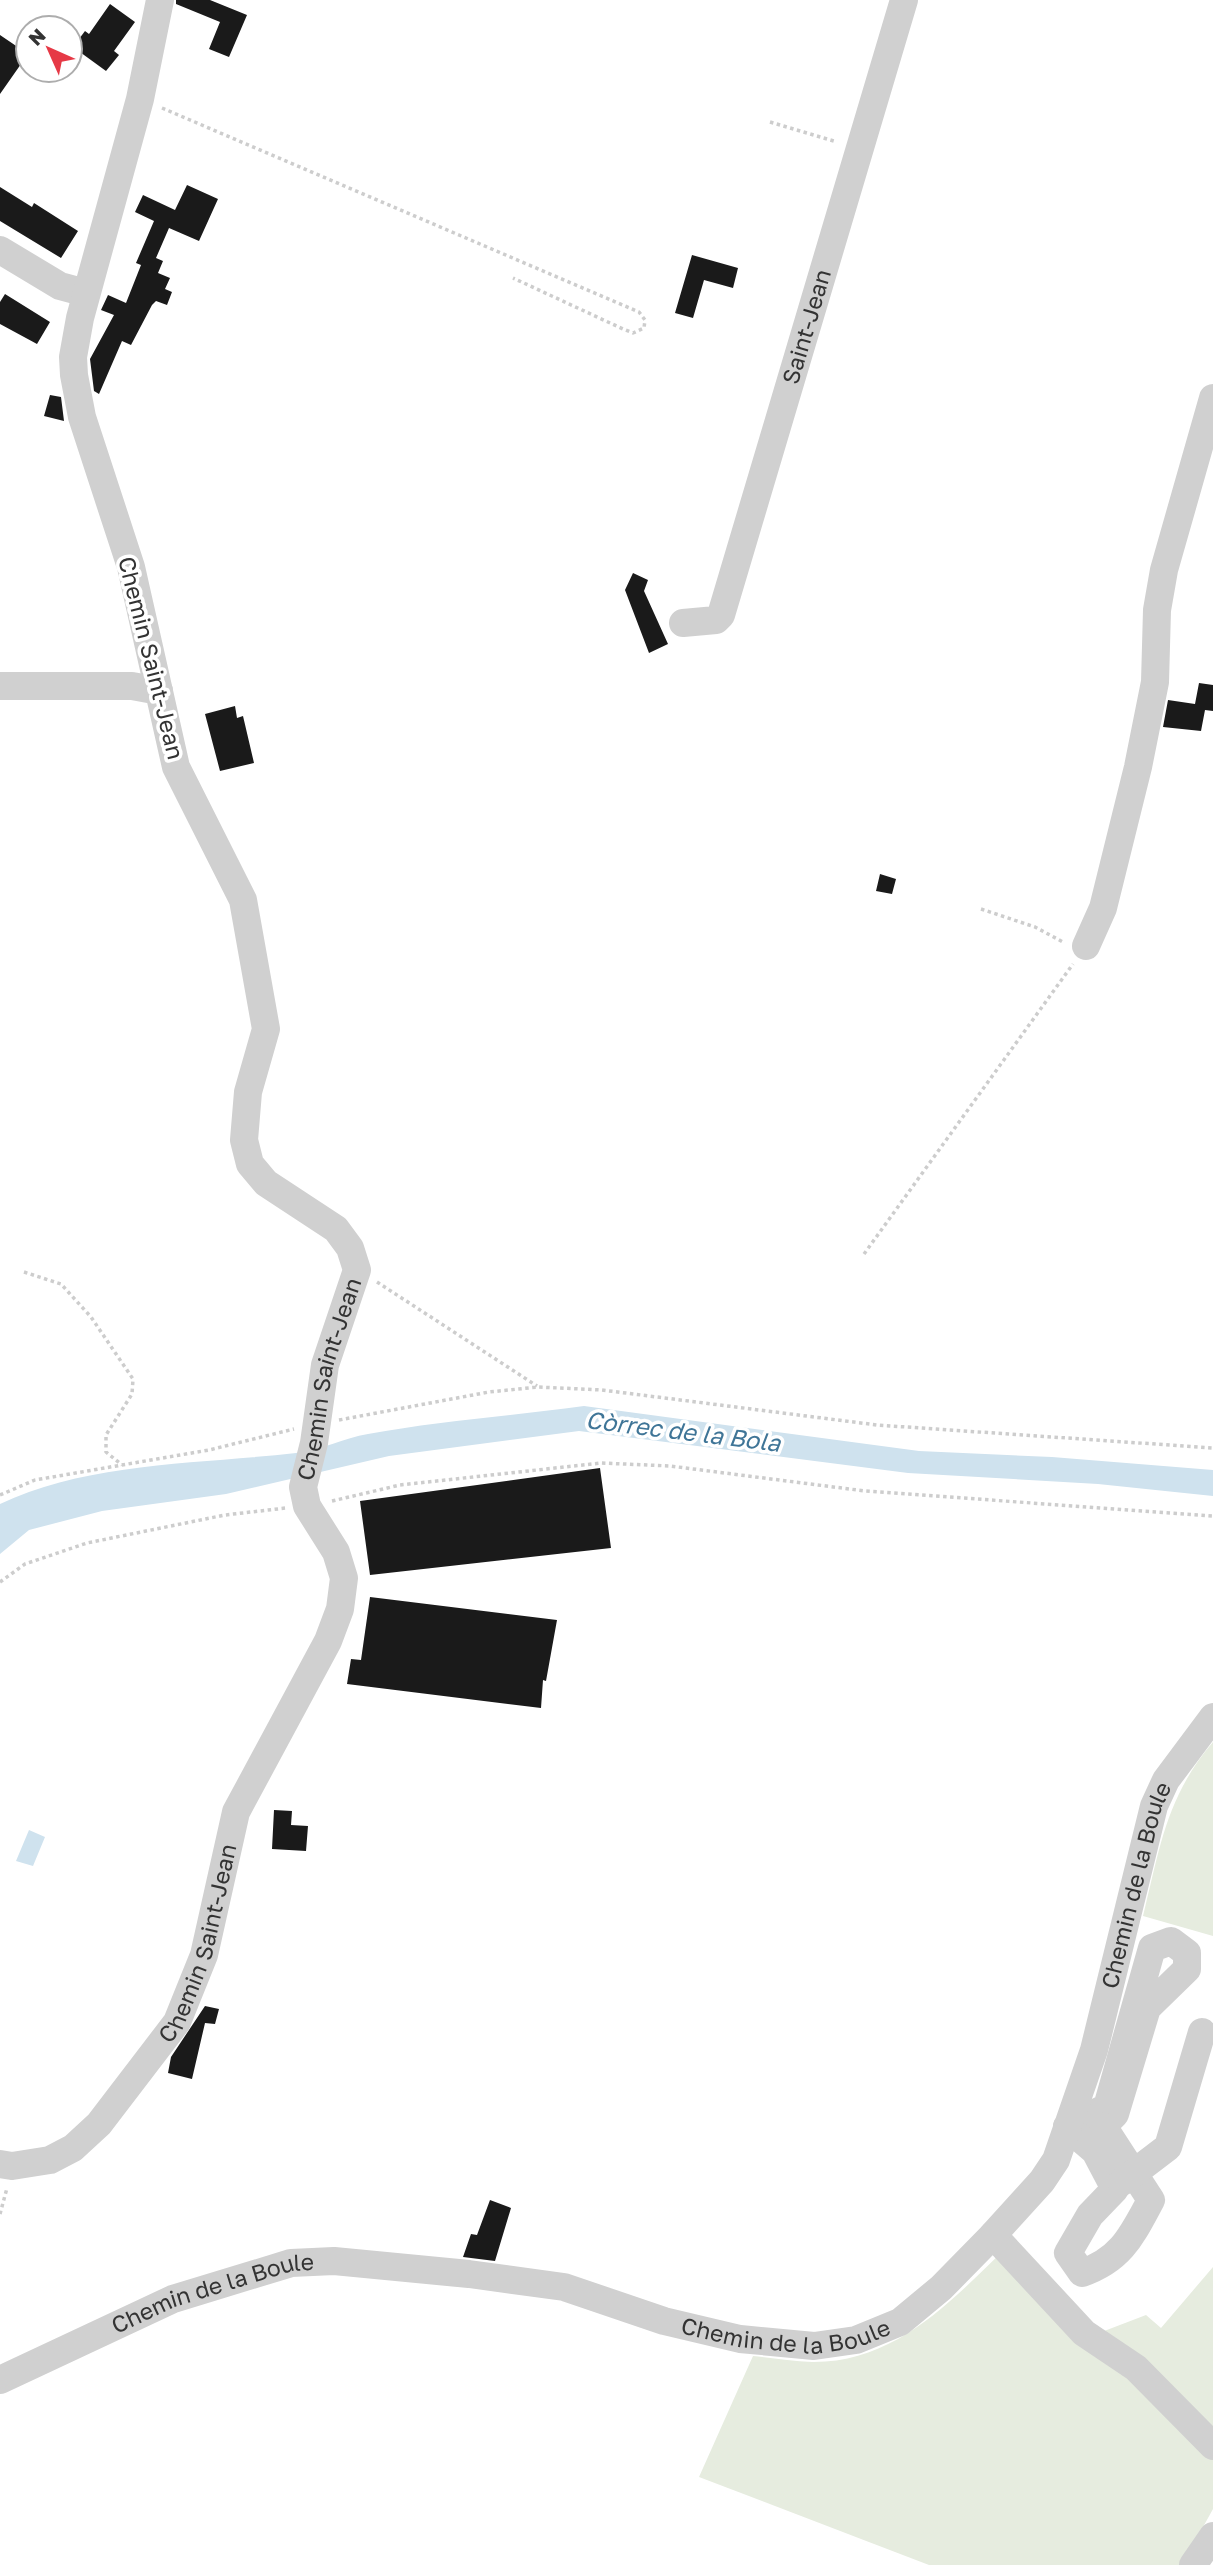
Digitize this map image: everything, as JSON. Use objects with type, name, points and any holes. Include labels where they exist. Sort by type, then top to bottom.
[{"type":"street","name":"Saint-Jean","points":[[683,623],[716,620],[721,615],[904,0]]},
{"type":"street","name":"Chemin Saint-Jean","points":[[0,2164],[12,2166],[50,2160],[73,2148],[99,2123],[177,2022],[204,1955],[236,1811],[328,1642],[340,1609],[344,1578],[335,1552],[305,1497],[325,1365],[357,1270],[350,1248],[336,1229],[266,1183],[250,1164],[244,1140],[248,1092],[266,1029],[243,900],[176,767],[131,567],[76,393],[73,357],[86,293],[140,99],[152,4]]},
{"type":"street","points":[[0,250],[61,286],[86,293]]},
{"type":"street","points":[[1086,946],[1103,908],[1138,767],[1155,682],[1157,610],[1164,570],[1213,398]]},
{"type":"street","points":[[0,686],[132,686],[159,691]]},
{"type":"street","name":"Chemin de la Boule","points":[[0,2380],[173,2299],[291,2263],[334,2261],[469,2274],[564,2287],[664,2321],[740,2339],[814,2346],[856,2340],[900,2322],[941,2288],[993,2235],[1042,2181],[1056,2160],[1094,2050],[1154,1806],[1166,1780],[1213,1717]]},
{"type":"street","points":[[1171,1941],[1187,1953],[1188,1969],[1147,2008],[1124,2094],[1115,2114],[1103,2126],[1068,2127],[1107,2107],[1152,1948],[1171,1941]]},
{"type":"street","points":[[1124,2180],[1168,2147],[1202,2032]]},
{"type":"street","points":[[1103,2126],[1124,2180]]},
{"type":"street","points":[[1068,2127],[1124,2180]]},
{"type":"street","points":[[993,2235],[1084,2333],[1136,2368],[1213,2446]]},
{"type":"street","points":[[1193,2565],[1213,2536]]},
{"type":"path","points":[[140,99],[639,312],[645,320],[643,328],[633,333],[622,329],[513,278]]},
{"type":"path","points":[[770,122],[859,149]]},
{"type":"path","points":[[863,1254],[1086,946],[1061,942],[1035,927],[981,909]]},
{"type":"path","points":[[357,1270],[538,1387]]},
{"type":"path","points":[[24,1272],[61,1284],[126,1365],[133,1379],[132,1394],[106,1436],[106,1452],[122,1465]]},
{"type":"path","points":[[0,1495],[35,1480],[315,1434],[489,1392],[538,1387],[602,1390],[877,1425],[1213,1448]]},
{"type":"path","points":[[0,1582],[25,1564],[87,1543],[305,1497],[601,1463],[670,1466],[865,1491],[1213,1516]]},
{"type":"shaded area","points":[[1213,1742],[1213,1936],[1143,1916],[1160,1846],[1175,1803],[1197,1762]]},
{"type":"shaded area","points":[[1010,2244],[1099,2333],[1146,2315],[1161,2328],[1213,2267],[1213,2509],[1182,2565],[929,2565],[699,2477],[753,2356],[812,2362],[843,2359],[871,2352],[922,2324]]},
{"type":"water","name":"Còrrec de la Bola","points":[[584,1406],[919,1451],[1052,1457],[1213,1470],[1213,1496],[1098,1484],[908,1473],[579,1431],[389,1456],[226,1494],[102,1511],[29,1530],[0,1554],[0,1504],[34,1490],[70,1480],[145,1467],[296,1453],[395,1429]]},
{"type":"water","points":[[29,1830],[45,1837],[33,1866],[16,1861]]},
{"type":"building","points":[[176,0],[210,0],[247,15],[229,57],[209,49],[220,22],[176,4]]},
{"type":"building","points":[[110,4],[135,22],[114,51],[119,55],[106,71],[84,55],[84,32],[89,34]]},
{"type":"building","points":[[0,35],[14,44],[14,74],[0,94]]},
{"type":"building","points":[[187,185],[218,199],[199,241],[169,228],[156,258],[163,261],[158,273],[170,278],[165,289],[172,292],[167,305],[156,301],[131,345],[122,341],[99,394],[94,391],[90,359],[114,315],[101,310],[108,295],[126,303],[141,265],[136,263],[154,221],[135,212],[143,195],[175,210]]},
{"type":"building","points":[[0,187],[32,207],[34,203],[78,231],[61,258],[0,221]]},
{"type":"building","points":[[692,255],[738,268],[733,288],[704,280],[693,318],[675,313]]},
{"type":"building","points":[[5,294],[50,322],[37,344],[0,324],[0,302]]},
{"type":"building","points":[[50,395],[61,397],[64,421],[44,416]]},
{"type":"building","points":[[633,573],[648,580],[644,591],[668,644],[649,653],[625,590]]},
{"type":"building","points":[[1199,683],[1213,685],[1213,711],[1205,710],[1201,731],[1163,727],[1168,700],[1195,704]]},
{"type":"building","points":[[235,706],[237,718],[243,716],[254,763],[220,771],[205,714]]},
{"type":"building","points":[[880,874],[896,879],[892,894],[876,891]]},
{"type":"building","points":[[600,1468],[611,1548],[370,1575],[360,1501]]},
{"type":"building","points":[[370,1597],[557,1620],[546,1681],[543,1680],[541,1708],[347,1684],[351,1659],[361,1660]]},
{"type":"building","points":[[274,1810],[292,1811],[291,1825],[308,1826],[306,1851],[272,1849]]},
{"type":"building","points":[[205,2006],[219,2009],[215,2024],[205,2023],[192,2079],[168,2073],[171,2057]]},
{"type":"building","points":[[490,2200],[511,2208],[495,2261],[463,2257],[471,2234],[477,2235]]}]
